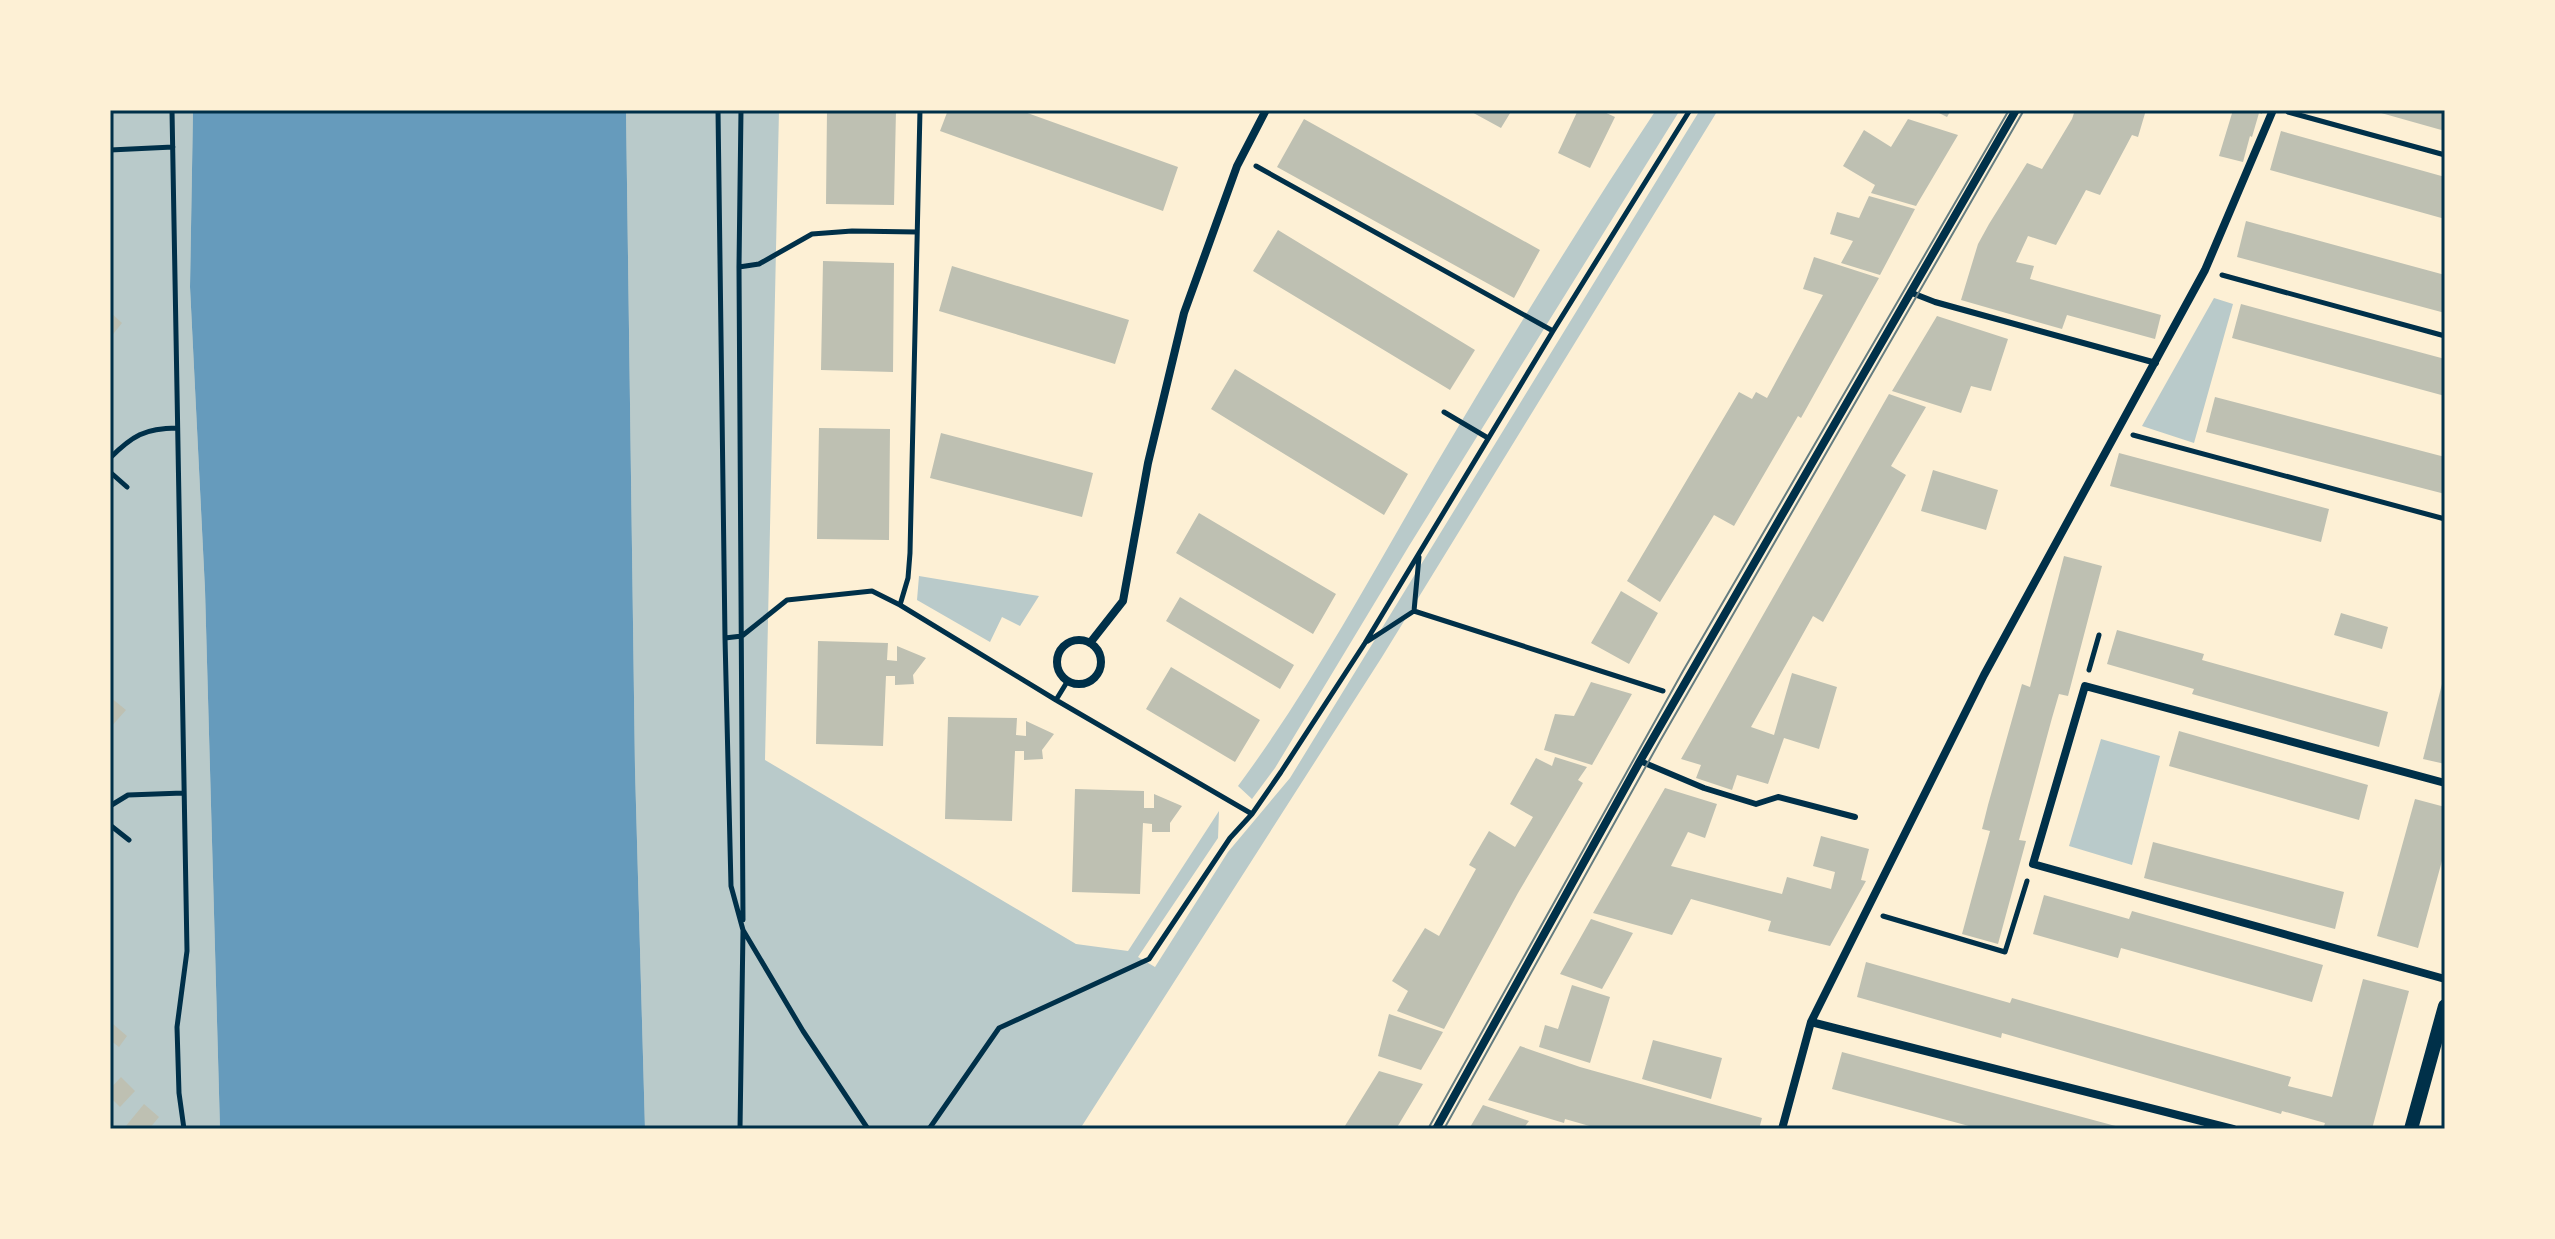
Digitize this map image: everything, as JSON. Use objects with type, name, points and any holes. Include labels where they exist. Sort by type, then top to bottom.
[{"type":"street","points":[[1090,643],[1123,601],[1148,463],[1184,313],[1241,158],[1266,110]]},
{"type":"street","points":[[1436,1129],[1640,761],[2016,110]]},
{"type":"street","points":[[1782,1129],[1811,1022],[1984,675],[2205,270],[2273,110]]},
{"type":"street","points":[[1073,640],[1090,643],[1100,657],[1098,674],[1084,684],[1067,682],[1057,668],[1059,650],[1073,640]]},
{"type":"street","points":[[2445,783],[2085,686],[2033,864],[2445,979]]},
{"type":"street","points":[[2411,1129],[2445,1006]]},
{"type":"street","points":[[1811,1022],[2233,1129]]},
{"type":"lane","points":[[1912,293],[2156,363]]},
{"type":"lane","points":[[1640,761],[1704,788],[1756,804],[1778,797],[1855,817]]},
{"type":"path","points":[[172,110],[187,951],[177,1027],[179,1093],[184,1129]]},
{"type":"path","points":[[718,110],[731,886],[743,930],[803,1031],[868,1129]]},
{"type":"path","points":[[740,1129],[743,930],[741,110]]},
{"type":"path","points":[[900,605],[908,578],[910,553],[920,110]]},
{"type":"path","points":[[929,1129],[999,1028],[1149,959],[1230,838],[1252,814],[1365,643],[1690,110]]},
{"type":"path","points":[[2281,110],[2445,155]]},
{"type":"path","points":[[110,150],[173,147]]},
{"type":"path","points":[[1241,158],[1553,331]]},
{"type":"path","points":[[739,267],[759,264],[812,234],[917,232]]},
{"type":"path","points":[[2205,270],[2445,336]]},
{"type":"path","points":[[1444,412],[1488,438]]},
{"type":"path","points":[[110,458],[144,431],[177,428]]},
{"type":"path","points":[[2117,430],[2445,519]]},
{"type":"path","points":[[110,472],[127,487]]},
{"type":"path","points":[[1414,611],[1419,552]]},
{"type":"path","points":[[725,638],[742,636],[787,600],[872,591],[1252,814]]},
{"type":"path","points":[[1414,611],[1679,696]]},
{"type":"path","points":[[1365,643],[1414,611]]},
{"type":"path","points":[[2085,686],[2099,635]]},
{"type":"path","points":[[1056,700],[1067,682]]},
{"type":"path","points":[[110,806],[128,795],[183,793]]},
{"type":"path","points":[[110,825],[129,840]]},
{"type":"path","points":[[1867,911],[2005,952],[2033,864]]},
{"type":"shaded area","points":[[110,110],[193,110],[190,287],[205,590],[220,1129],[110,1129]]},
{"type":"shaded area","points":[[626,110],[779,110],[765,760],[1076,944],[1128,951],[1219,811],[1218,838],[1138,957],[1155,967],[1228,852],[1290,778],[1700,110],[1718,110],[1382,657],[1080,1129],[645,1129],[635,769]]},
{"type":"shaded area","points":[[1656,110],[1680,110],[1275,768],[1252,799],[1238,786],[1316,669],[1516,331]]},
{"type":"shaded area","points":[[2214,298],[2233,304],[2194,443],[2142,426]]},
{"type":"shaded area","points":[[919,576],[1039,596],[1020,626],[1002,617],[990,642],[917,600]]},
{"type":"shaded area","points":[[2101,739],[2160,756],[2132,865],[2069,846]]},
{"type":"water","points":[[193,110],[626,110],[635,769],[645,1129],[220,1129],[205,590],[190,287]]},
{"type":"building","points":[[827,110],[896,110],[894,205],[826,204]]},
{"type":"building","points":[[948,110],[1019,110],[1178,167],[1163,211],[940,131]]},
{"type":"building","points":[[1468,110],[1512,110],[1501,128]]},
{"type":"building","points":[[1578,110],[1600,110],[1615,117],[1590,168],[1558,153]]},
{"type":"building","points":[[1933,110],[1951,110],[1947,117]]},
{"type":"building","points":[[2075,110],[2146,110],[2138,137],[2132,135],[2100,195],[2086,190],[2056,245],[2028,236],[2016,262],[2034,266],[2030,279],[2161,315],[2155,339],[2067,315],[2062,329],[1961,300],[1978,244],[1989,224],[2027,163],[2042,169]]},
{"type":"building","points":[[2233,110],[2263,110],[2250,136],[2243,162],[2219,156]]},
{"type":"building","points":[[2445,110],[2445,131],[2374,111]]},
{"type":"building","points":[[1304,119],[1540,250],[1514,298],[1277,167]]},
{"type":"building","points":[[1908,119],[1958,135],[1916,206],[1871,193],[1875,185],[1843,166],[1864,130],[1891,147]]},
{"type":"building","points":[[2281,131],[2445,177],[2445,219],[2270,170]]},
{"type":"building","points":[[1869,196],[1915,209],[1880,275],[1841,263],[1853,241],[1830,234],[1837,212],[1859,218]]},
{"type":"building","points":[[2246,221],[2445,275],[2445,313],[2237,257]]},
{"type":"building","points":[[1278,230],[1475,350],[1450,390],[1253,271]]},
{"type":"building","points":[[1814,257],[1879,278],[1801,418],[1798,416],[1734,526],[1714,515],[1660,602],[1627,581],[1739,392],[1752,399],[1756,392],[1767,398],[1823,295],[1803,289]]},
{"type":"building","points":[[823,261],[894,263],[893,372],[821,370]]},
{"type":"building","points":[[952,266],[1129,320],[1115,364],[939,311]]},
{"type":"building","points":[[2241,304],[2445,359],[2445,396],[2232,338]]},
{"type":"building","points":[[110,312],[122,323],[110,338]]},
{"type":"building","points":[[1937,316],[2008,339],[1991,391],[1971,386],[1961,413],[1892,391]]},
{"type":"building","points":[[1235,369],[1408,474],[1384,515],[1211,409]]},
{"type":"building","points":[[1889,394],[1926,407],[1891,466],[1906,475],[1823,622],[1813,616],[1751,727],[1774,735],[1792,673],[1837,687],[1819,749],[1784,738],[1768,784],[1737,775],[1732,790],[1696,778],[1701,765],[1681,759]]},
{"type":"building","points":[[2215,397],[2445,457],[2445,494],[2206,432]]},
{"type":"building","points":[[819,428],[890,429],[889,540],[817,539]]},
{"type":"building","points":[[941,433],[1093,473],[1082,517],[930,478]]},
{"type":"building","points":[[2119,453],[2329,509],[2321,542],[2110,486]]},
{"type":"building","points":[[1933,470],[1998,490],[1986,530],[1921,511]]},
{"type":"building","points":[[1199,513],[1336,594],[1313,634],[1176,553]]},
{"type":"building","points":[[2064,556],[2102,566],[2068,696],[2059,694],[2052,718],[2019,840],[2026,841],[1998,944],[1962,934],[1990,831],[1982,829],[1988,805],[2022,684],[2030,687]]},
{"type":"building","points":[[1621,591],[1658,613],[1629,664],[1591,643]]},
{"type":"building","points":[[1180,597],[1294,665],[1280,689],[1166,621]]},
{"type":"building","points":[[2341,613],[2388,627],[2382,649],[2334,635]]},
{"type":"building","points":[[2117,630],[2204,654],[2202,660],[2388,712],[2379,747],[2192,694],[2194,689],[2107,664]]},
{"type":"building","points":[[818,641],[888,643],[887,660],[897,661],[897,646],[926,658],[913,675],[914,684],[895,685],[895,676],[886,676],[883,746],[816,744]]},
{"type":"building","points":[[1171,667],[1260,720],[1235,762],[1146,709]]},
{"type":"building","points":[[2445,677],[2445,764],[2423,759]]},
{"type":"building","points":[[1591,682],[1632,694],[1592,765],[1544,750],[1555,714],[1574,716]]},
{"type":"building","points":[[110,697],[126,710],[110,728]]},
{"type":"building","points":[[948,717],[1017,718],[1016,735],[1026,736],[1026,721],[1054,734],[1042,750],[1043,759],[1024,760],[1024,751],[1015,751],[1012,821],[945,819]]},
{"type":"building","points":[[2179,731],[2368,785],[2359,820],[2169,766]]},
{"type":"building","points":[[1555,757],[1587,767],[1578,780],[1583,783],[1518,893],[1444,1029],[1397,1011],[1408,991],[1392,981],[1425,928],[1439,936],[1476,869],[1469,865],[1489,831],[1515,847],[1533,817],[1510,804],[1536,758],[1552,766]]},
{"type":"building","points":[[1665,788],[1717,804],[1705,838],[1688,832],[1671,866],[1782,894],[1787,877],[1831,889],[1835,872],[1813,866],[1821,836],[1869,849],[1861,880],[1866,881],[1830,946],[1768,931],[1771,921],[1691,899],[1672,935],[1593,913]]},
{"type":"building","points":[[1075,789],[1144,791],[1144,808],[1154,808],[1154,794],[1182,806],[1170,823],[1170,832],[1152,832],[1152,824],[1143,823],[1140,894],[1072,892]]},
{"type":"building","points":[[2415,799],[2445,807],[2445,850],[2418,948],[2377,936]]},
{"type":"building","points":[[2153,842],[2344,892],[2335,929],[2144,878]]},
{"type":"building","points":[[2044,895],[2129,919],[2132,911],[2323,965],[2312,1002],[2121,948],[2118,958],[2033,934]]},
{"type":"building","points":[[1591,919],[1633,933],[1602,989],[1560,974]]},
{"type":"building","points":[[1866,962],[2010,1003],[2012,998],[2291,1077],[2288,1086],[2332,1097],[2363,979],[2409,991],[2372,1129],[2323,1129],[2325,1123],[2282,1111],[2281,1114],[2002,1033],[2001,1038],[1857,997]]},
{"type":"building","points":[[1572,985],[1610,997],[1590,1063],[1539,1047],[1545,1025],[1558,1029]]},
{"type":"building","points":[[1389,1014],[1443,1032],[1421,1070],[1378,1056]]},
{"type":"building","points":[[113,1024],[127,1036],[119,1047],[110,1040]]},
{"type":"building","points":[[1653,1040],[1722,1058],[1711,1099],[1642,1079]]},
{"type":"building","points":[[1520,1046],[1580,1067],[1762,1118],[1759,1129],[1600,1129],[1565,1119],[1564,1123],[1488,1100]]},
{"type":"building","points":[[1842,1052],[2123,1129],[1980,1129],[1832,1089]]},
{"type":"building","points":[[1379,1071],[1423,1084],[1396,1129],[1343,1129]]},
{"type":"building","points":[[121,1077],[135,1091],[120,1107],[110,1097],[110,1089]]},
{"type":"building","points":[[144,1104],[159,1117],[149,1129],[127,1129],[125,1127]]},
{"type":"building","points":[[1483,1105],[1529,1121],[1523,1129],[1469,1129]]},
{"type":"tram line","points":[[1428,1129],[1683,671],[2009,110]]},
{"type":"tram line","points":[[1444,1129],[1660,741],[2024,110]]}]
